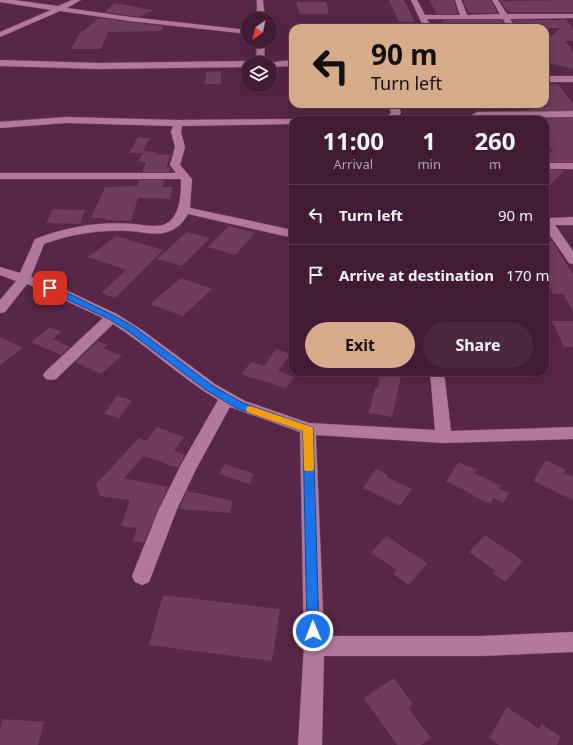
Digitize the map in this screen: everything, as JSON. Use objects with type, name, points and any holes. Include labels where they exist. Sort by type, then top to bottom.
[{"type":"street","points":[[0,0],[130,19],[241,31]]},
{"type":"street","points":[[0,35],[78,0]]},
{"type":"street","points":[[260,0],[261,12]]},
{"type":"street","points":[[414,0],[426,24]]},
{"type":"street","points":[[458,0],[464,16]]},
{"type":"street","points":[[495,0],[509,24]]},
{"type":"street","points":[[422,17],[573,16]]},
{"type":"street","points":[[0,63],[99,66],[241,64]]},
{"type":"street","points":[[277,64],[289,63]]},
{"type":"street","points":[[549,79],[573,79]]},
{"type":"street","points":[[523,108],[527,114]]},
{"type":"street","points":[[502,116],[527,114],[569,114],[573,125]]},
{"type":"street","points":[[0,125],[42,122],[120,121],[178,123],[289,121]]},
{"type":"street","points":[[0,309],[24,279],[39,242],[70,230],[112,227],[164,229],[168,228],[180,218],[185,210],[187,179],[175,164],[180,147],[176,132],[178,123]]},
{"type":"street","points":[[549,166],[573,166]]},
{"type":"street","points":[[0,176],[185,176]]},
{"type":"street","points":[[185,210],[289,233]]},
{"type":"street","points":[[549,221],[573,221]]},
{"type":"street","points":[[549,225],[573,260]]},
{"type":"street","points":[[0,271],[50,288],[112,317],[140,335],[210,388],[239,405],[308,429],[444,437],[573,433]]},
{"type":"street","points":[[51,375],[112,317]]},
{"type":"street","points":[[437,376],[444,437]]},
{"type":"street","points":[[142,576],[174,495],[205,435],[227,398]]},
{"type":"street","points":[[308,429],[314,646],[310,745]]},
{"type":"street","points":[[314,646],[481,646],[573,642]]},
{"type":"building","points":[[389,0],[404,0],[415,22],[399,22]]},
{"type":"building","points":[[429,0],[454,0],[458,14],[437,14]]},
{"type":"building","points":[[463,0],[491,0],[497,13],[468,13]]},
{"type":"building","points":[[500,0],[573,0],[573,12],[508,12]]},
{"type":"building","points":[[296,2],[326,2],[329,14],[300,14]]},
{"type":"building","points":[[114,3],[153,10],[139,17],[105,12]]},
{"type":"building","points":[[98,18],[163,26],[162,31],[108,32],[101,49],[71,49],[81,31],[84,31]]},
{"type":"building","points":[[442,20],[502,20],[504,24],[444,24]]},
{"type":"building","points":[[513,20],[566,20],[573,28],[571,28],[573,30],[573,41],[565,41],[573,52],[573,69],[549,63],[549,38],[561,28],[549,28],[549,24],[515,24]]},
{"type":"building","points":[[221,71],[221,84],[205,84],[206,72]]},
{"type":"building","points":[[549,84],[558,84],[573,104],[573,110],[530,110],[529,108],[549,108]]},
{"type":"building","points":[[573,118],[573,162],[549,162],[549,152],[553,152],[549,146],[549,119]]},
{"type":"building","points":[[138,137],[150,138],[142,153],[129,153]]},
{"type":"building","points":[[144,151],[156,152],[155,154],[171,155],[166,167],[170,168],[169,172],[142,172],[146,162],[138,161]]},
{"type":"building","points":[[549,170],[565,170],[549,187]]},
{"type":"building","points":[[139,180],[165,180],[162,187],[173,187],[170,199],[138,198],[131,221],[91,218],[105,187],[137,186]]},
{"type":"building","points":[[53,209],[85,210],[80,224],[46,223]]},
{"type":"building","points":[[229,226],[255,233],[235,255],[208,247]]},
{"type":"building","points":[[187,232],[210,238],[182,266],[157,259]]},
{"type":"building","points":[[116,236],[163,250],[115,298],[101,293],[126,270],[88,257]]},
{"type":"building","points":[[549,241],[552,241],[573,274],[573,312],[564,294],[553,294],[549,286]]},
{"type":"building","points":[[181,278],[212,289],[183,316],[150,304]]},
{"type":"building","points":[[552,321],[573,321],[573,347],[564,347]]},
{"type":"building","points":[[50,327],[61,332],[53,339],[70,347],[61,355],[31,342]]},
{"type":"building","points":[[0,337],[23,348],[0,365]]},
{"type":"building","points":[[98,341],[107,345],[103,348],[122,356],[101,374],[75,362]]},
{"type":"building","points":[[276,349],[289,353],[289,357],[278,371],[294,377],[286,388],[241,374],[251,362],[264,366]]},
{"type":"building","points":[[379,376],[401,376],[392,417],[369,413],[375,388],[378,388]]},
{"type":"building","points":[[117,396],[132,400],[119,418],[104,414]]},
{"type":"building","points":[[157,427],[184,437],[174,451],[185,455],[178,468],[144,456],[124,478],[168,487],[144,543],[133,541],[137,528],[121,526],[130,500],[100,496],[96,484],[139,438],[146,441]]},
{"type":"building","points":[[546,460],[566,470],[564,473],[573,477],[573,500],[533,481]]},
{"type":"building","points":[[459,462],[477,470],[474,473],[501,486],[499,488],[509,493],[503,503],[494,498],[490,504],[446,481]]},
{"type":"building","points":[[225,464],[254,474],[249,484],[219,474]]},
{"type":"building","points":[[376,469],[388,475],[386,477],[412,489],[400,506],[363,488]]},
{"type":"building","points":[[187,491],[233,501],[230,513],[179,509]]},
{"type":"building","points":[[485,535],[523,561],[505,582],[493,573],[496,571],[469,552]]},
{"type":"building","points":[[386,536],[427,563],[409,585],[393,574],[397,570],[371,553]]},
{"type":"building","points":[[163,595],[280,609],[272,661],[149,645]]},
{"type":"building","points":[[394,678],[413,704],[408,708],[431,738],[421,745],[397,745],[364,698]]},
{"type":"building","points":[[507,707],[539,729],[542,724],[561,737],[557,745],[499,745],[489,738]]},
{"type":"building","points":[[3,719],[44,722],[38,745],[0,745],[0,729]]},
{"type":"slow traffic","points":[[250,409],[308,429],[309,468]]},
{"type":"route","points":[[50,288],[112,317],[140,335],[210,388],[239,405],[308,429],[313,631]]}]
